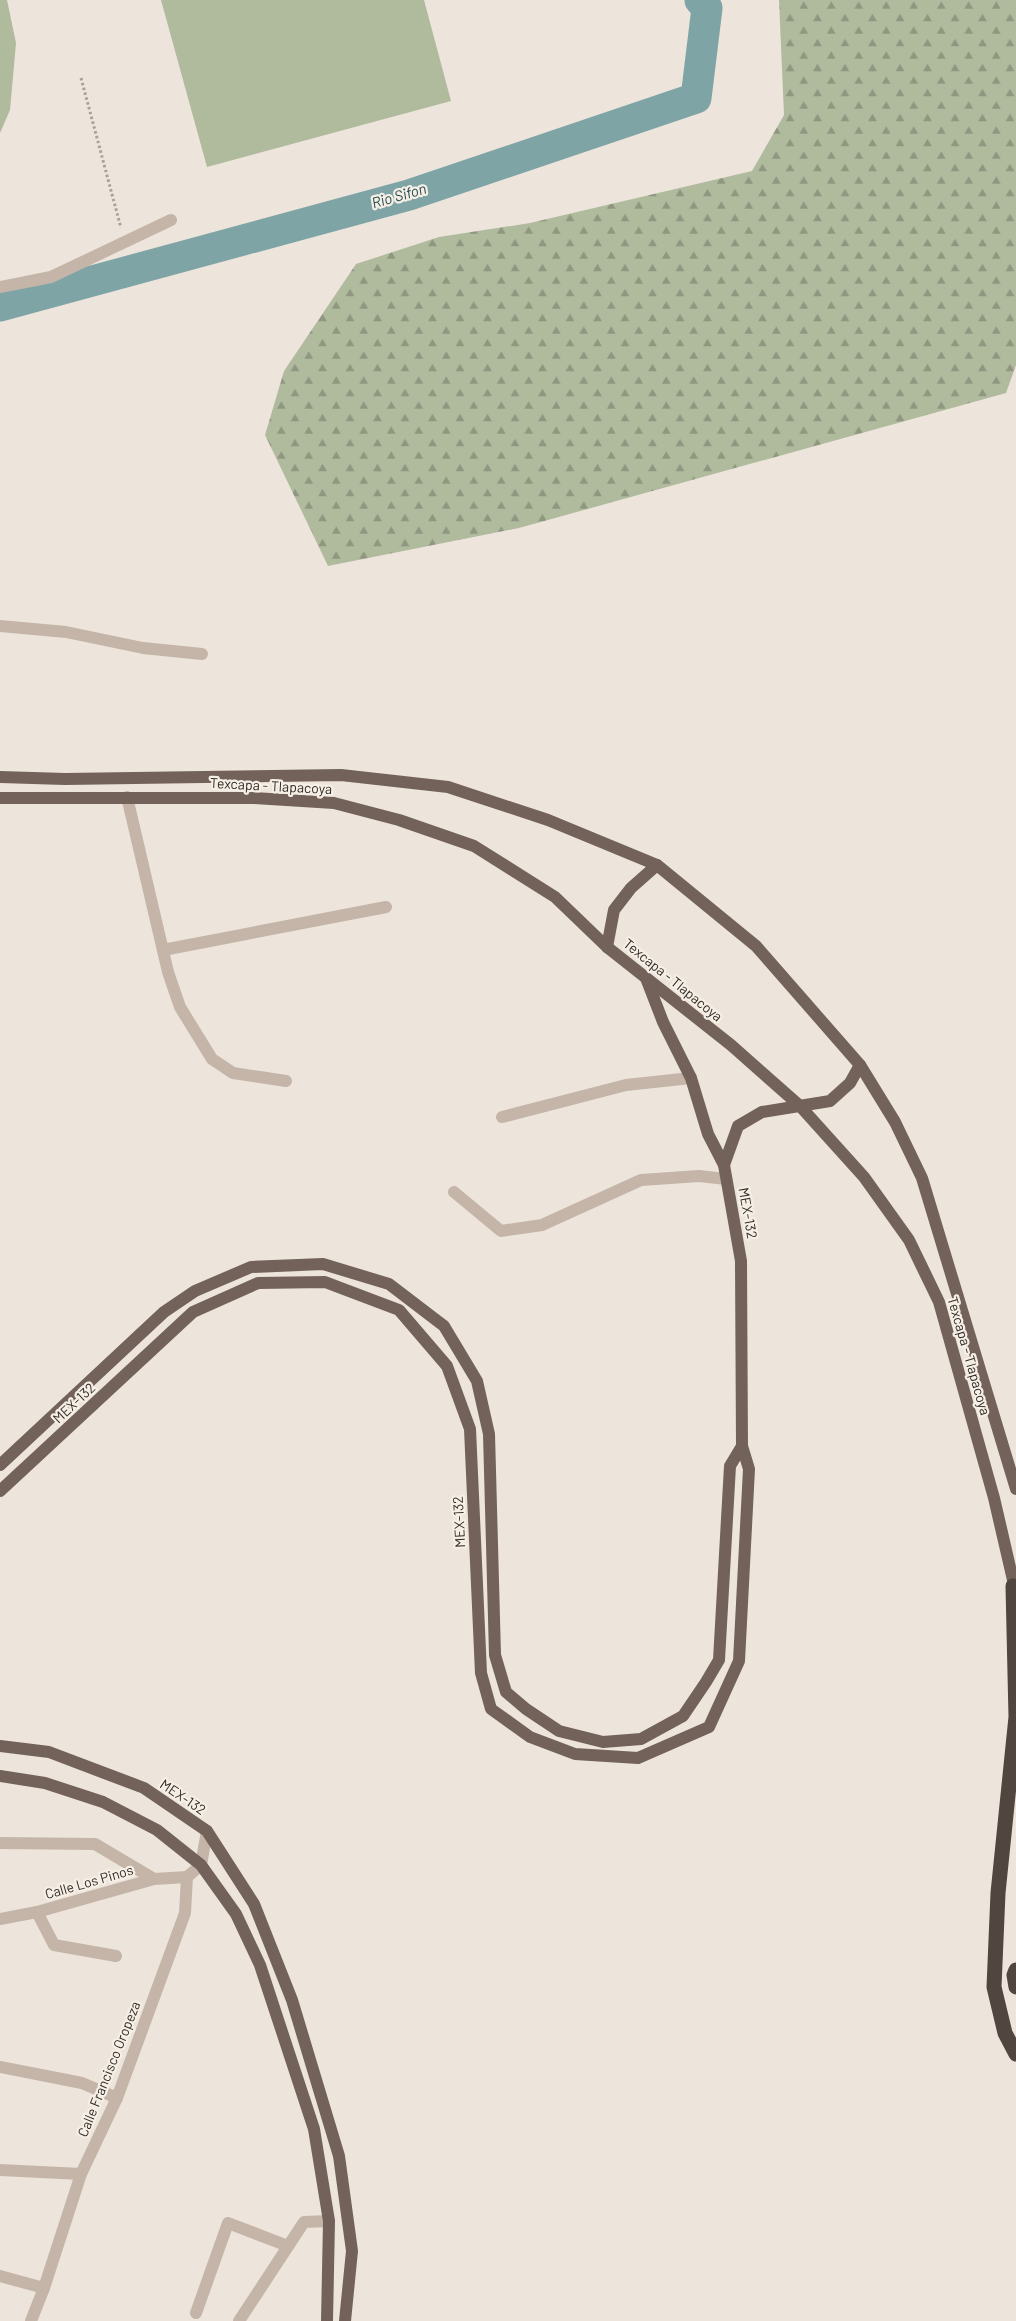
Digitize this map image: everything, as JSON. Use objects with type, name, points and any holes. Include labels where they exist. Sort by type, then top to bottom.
[{"type":"highway","points":[[1015,1590],[1016,1717],[998,1893],[994,1987],[1005,2033],[1016,2054]]},
{"type":"highway","points":[[1016,1970],[1014,1976],[1016,1987]]},
{"type":"main road","name":"Texcapa - Tlapacoya","points":[[0,777],[65,779],[341,775],[448,787],[548,820],[657,865],[756,946],[860,1065],[895,1122],[922,1178],[1016,1489]]},
{"type":"main road","name":"Texcapa - Tlapacoya","points":[[0,798],[254,798],[334,803],[399,820],[474,846],[555,897],[607,946],[731,1046],[800,1106],[864,1177],[909,1240],[939,1302],[994,1498],[1015,1590]]},
{"type":"main road","points":[[607,946],[614,910],[631,888],[657,865]]},
{"type":"main road","points":[[646,978],[663,1022],[691,1078],[708,1134],[724,1165]]},
{"type":"main road","points":[[724,1165],[738,1126],[762,1112],[830,1100],[850,1083],[860,1065]]},
{"type":"main road","name":"MEX-132","points":[[0,1491],[193,1312],[250,1286],[258,1283],[325,1282],[399,1310],[447,1366],[470,1428],[481,1673],[491,1709],[530,1737],[575,1754],[638,1758],[709,1726],[740,1661],[749,1470],[742,1446],[741,1261],[724,1165]]},
{"type":"main road","name":"MEX-132","points":[[0,1466],[164,1312],[195,1291],[251,1267],[323,1264],[389,1284],[444,1326],[477,1381],[490,1434],[495,1655],[506,1692],[526,1709],[559,1731],[603,1742],[641,1739],[682,1716],[719,1660],[730,1466],[742,1446]]},
{"type":"main road","name":"MEX-132","points":[[0,1746],[49,1752],[144,1788],[207,1831]]},
{"type":"main road","points":[[0,1776],[45,1783],[103,1802],[157,1830],[202,1866],[236,1914],[260,1965],[314,2128],[329,2221],[327,2321]]},
{"type":"main road","points":[[207,1831],[254,1904],[292,2000],[340,2156],[352,2251],[345,2321]]},
{"type":"street","points":[[0,287],[52,277],[170,220]]},
{"type":"street","points":[[0,626],[66,632],[143,648],[202,654]]},
{"type":"street","points":[[127,797],[163,950],[180,1007],[212,1059],[233,1073],[286,1081]]},
{"type":"street","points":[[163,950],[386,907]]},
{"type":"street","points":[[502,1117],[626,1085],[691,1078]]},
{"type":"street","points":[[454,1192],[502,1231],[542,1225],[640,1180],[699,1176],[726,1179]]},
{"type":"street","points":[[187,1877],[202,1866],[207,1831]]},
{"type":"street","points":[[0,1843],[95,1844],[154,1879]]},
{"type":"street","name":"Calle Los Pinos","points":[[0,1919],[37,1912],[154,1879],[187,1877]]},
{"type":"street","name":"Calle Francisco Oropeza","points":[[31,2321],[44,2288],[81,2174],[117,2098],[185,1913],[187,1877]]},
{"type":"street","points":[[37,1912],[54,1945],[116,1956]]},
{"type":"street","points":[[0,2067],[82,2084],[117,2098]]},
{"type":"street","points":[[0,2170],[81,2174]]},
{"type":"street","points":[[239,2321],[304,2222],[329,2221]]},
{"type":"street","points":[[196,2313],[228,2224],[288,2246]]},
{"type":"street","points":[[0,2276],[44,2288]]},
{"type":"path","points":[[81,78],[125,242]]},
{"type":"green space","points":[[0,0],[7,0],[16,43],[10,110],[0,133]]},
{"type":"green space","points":[[161,0],[424,0],[451,101],[207,167]]},
{"type":"green space","points":[[779,0],[1016,0],[1016,365],[1006,393],[519,528],[328,566],[265,435],[284,371],[356,264],[439,237],[530,223],[752,171],[784,115]]},
{"type":"waterway","name":"Rio Sifon","points":[[0,306],[409,195],[696,98],[707,8],[700,0]]}]
